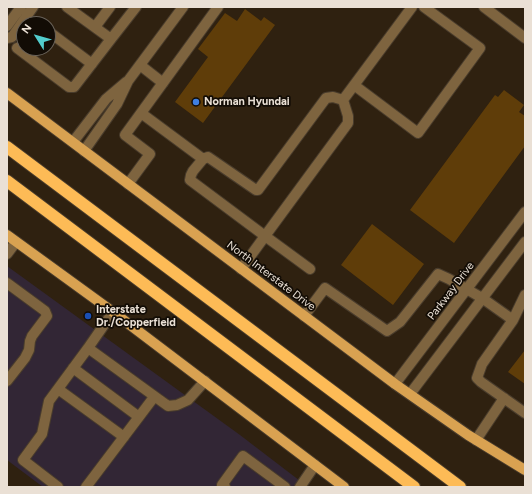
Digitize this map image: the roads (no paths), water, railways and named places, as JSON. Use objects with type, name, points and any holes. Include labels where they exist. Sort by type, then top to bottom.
[{"type":"highway","points":[[7,147],[460,487]]},
{"type":"highway","points":[[7,181],[414,487]]},
{"type":"main road","name":"North Interstate Drive","points":[[7,93],[395,384],[476,440],[525,470]]},
{"type":"main road","points":[[7,235],[113,312],[344,487]]},
{"type":"street","points":[[7,38],[12,37],[33,7]]},
{"type":"street","points":[[67,7],[111,39]]},
{"type":"street","points":[[95,27],[110,7]]},
{"type":"street","points":[[28,56],[69,87],[74,87],[136,7]]},
{"type":"street","points":[[84,151],[117,104],[128,81],[183,7]]},
{"type":"street","points":[[128,184],[150,154],[125,135],[218,7]]},
{"type":"street","points":[[343,100],[412,7]]},
{"type":"street","points":[[354,85],[418,133],[480,48],[424,7]]},
{"type":"street","points":[[484,7],[525,38]]},
{"type":"street","points":[[7,26],[18,8]]},
{"type":"street","points":[[56,37],[92,64]]},
{"type":"street","points":[[140,65],[163,82]]},
{"type":"street","points":[[73,142],[106,99],[128,81]]},
{"type":"street","points":[[141,113],[203,159],[208,158],[258,190],[326,98],[333,97],[343,100]]},
{"type":"street","points":[[241,269],[348,123],[348,116],[343,100]]},
{"type":"street","points":[[203,159],[190,175],[190,180],[310,269]]},
{"type":"street","name":"Parkway Drive","points":[[395,384],[525,212]]},
{"type":"street","points":[[7,254],[16,242]]},
{"type":"street","points":[[410,394],[525,242]]},
{"type":"street","points":[[304,316],[325,288],[388,332],[400,322],[438,274],[482,298],[513,320]]},
{"type":"street","points":[[7,283],[45,311],[47,316],[32,336],[29,350],[25,358],[7,381]]},
{"type":"street","points":[[525,295],[513,320],[482,364],[477,378],[525,413]]},
{"type":"street","points":[[58,487],[23,460],[42,434],[49,401],[113,312]]},
{"type":"street","points":[[88,348],[168,406],[177,405],[188,400],[205,382]]},
{"type":"street","points":[[73,368],[140,417]]},
{"type":"street","points":[[58,389],[124,437]]},
{"type":"street","points":[[86,487],[154,397]]},
{"type":"street","points":[[476,440],[504,398]]},
{"type":"street","points":[[225,487],[222,485],[243,456],[284,487]]},
{"type":"street","points":[[300,487],[315,465]]},
{"type":"place","name":"Norman Hyundai","points":[[196,102]]},
{"type":"place","name":"Interstate Dr./Copperfield","points":[[88,316]]}]
